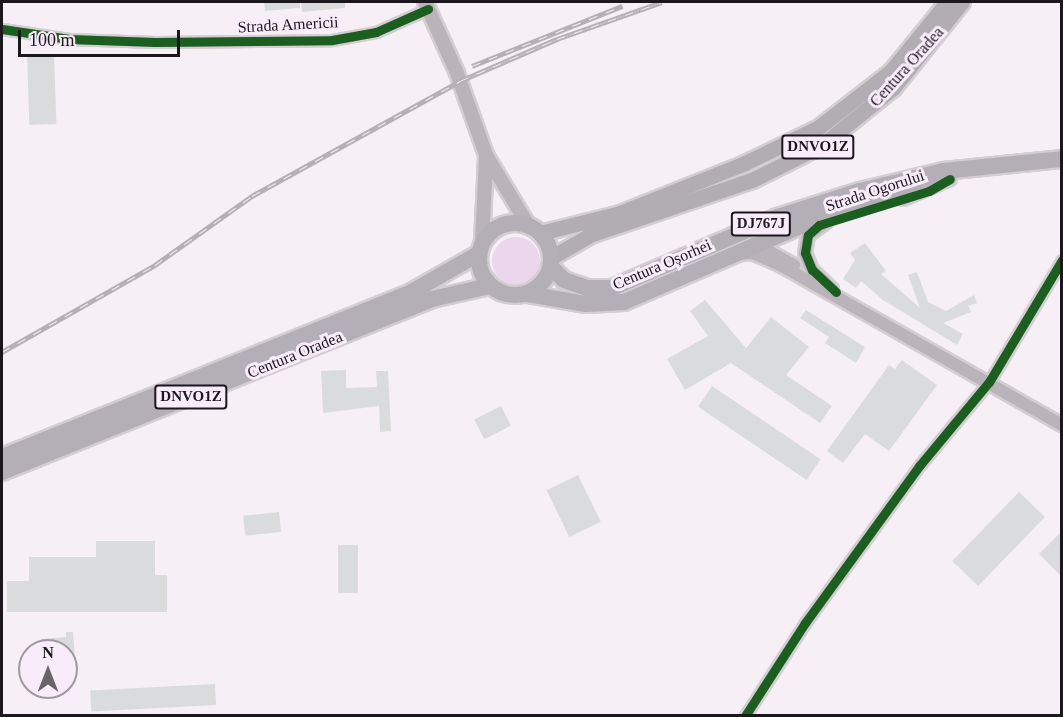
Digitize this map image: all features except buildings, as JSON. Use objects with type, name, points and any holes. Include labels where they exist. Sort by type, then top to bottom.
[{"type":"highway","name":"Centura Oșorhei","points":[[551,262],[564,280],[587,288],[612,288],[778,217],[860,190],[944,171],[984,170],[1062,159]]},
{"type":"highway","name":"Centura Oșorhei","points":[[951,180],[984,170]]},
{"type":"highway","name":"DJ767J","points":[[732,254],[812,220],[951,180]]},
{"type":"highway","name":"DNVO1Z","points":[[480,248],[497,227],[534,229]]},
{"type":"highway","points":[[534,229],[551,262]]},
{"type":"highway","points":[[480,248],[479,266],[489,286],[508,296],[528,294]]},
{"type":"highway","name":"Centura Oradea","points":[[2,457],[408,294],[480,248]]},
{"type":"highway","name":"Centura Oșorhei","points":[[528,294],[609,306],[732,254]]},
{"type":"highway","name":"DNVO1Z","points":[[528,294],[551,262]]},
{"type":"highway","name":"Centura Oradea","points":[[2,472],[432,299],[489,286]]},
{"type":"main road","name":"Centura Oradea","points":[[534,229],[620,213],[745,163],[819,127],[891,71],[947,2]]},
{"type":"main road","name":"Centura Oradea","points":[[551,262],[590,235],[752,180],[822,145],[893,88],[962,2]]},
{"type":"main road","points":[[426,5],[486,155],[534,229]]},
{"type":"main road","points":[[480,248],[486,155]]},
{"type":"street","name":"Strada Americii","points":[[2,29],[69,39],[144,42],[333,40],[376,32],[426,5]]},
{"type":"street","name":"Strada Ogorului","points":[[836,292],[812,270],[805,253],[808,235],[819,225],[929,191],[951,180]]},
{"type":"street","points":[[681,257],[696,258],[732,242],[757,243]]},
{"type":"street","name":"Strada Ogorului","points":[[757,243],[863,310]]},
{"type":"street","name":"Strada Ogorului","points":[[732,254],[752,254],[782,266],[1062,425]]},
{"type":"street","points":[[745,716],[805,623],[920,465],[988,382],[1062,260]]},
{"type":"shaded area","points":[[511,237],[521,237],[536,247],[540,261],[539,270],[530,281],[521,285],[511,285],[496,275],[492,266],[492,256],[502,241]]},
{"type":"railway","points":[[2,352],[155,265],[252,196],[460,81],[557,39],[662,2]]},
{"type":"railway","points":[[472,66],[622,6]]},
{"type":"cycle path","points":[[2,29],[69,39],[155,42],[332,40],[376,32],[428,9]]},
{"type":"cycle path","points":[[836,292],[812,270],[805,253],[808,235],[819,225],[929,191],[950,179]]},
{"type":"cycle path","points":[[745,716],[805,623],[920,465],[989,382],[1062,260]]}]
